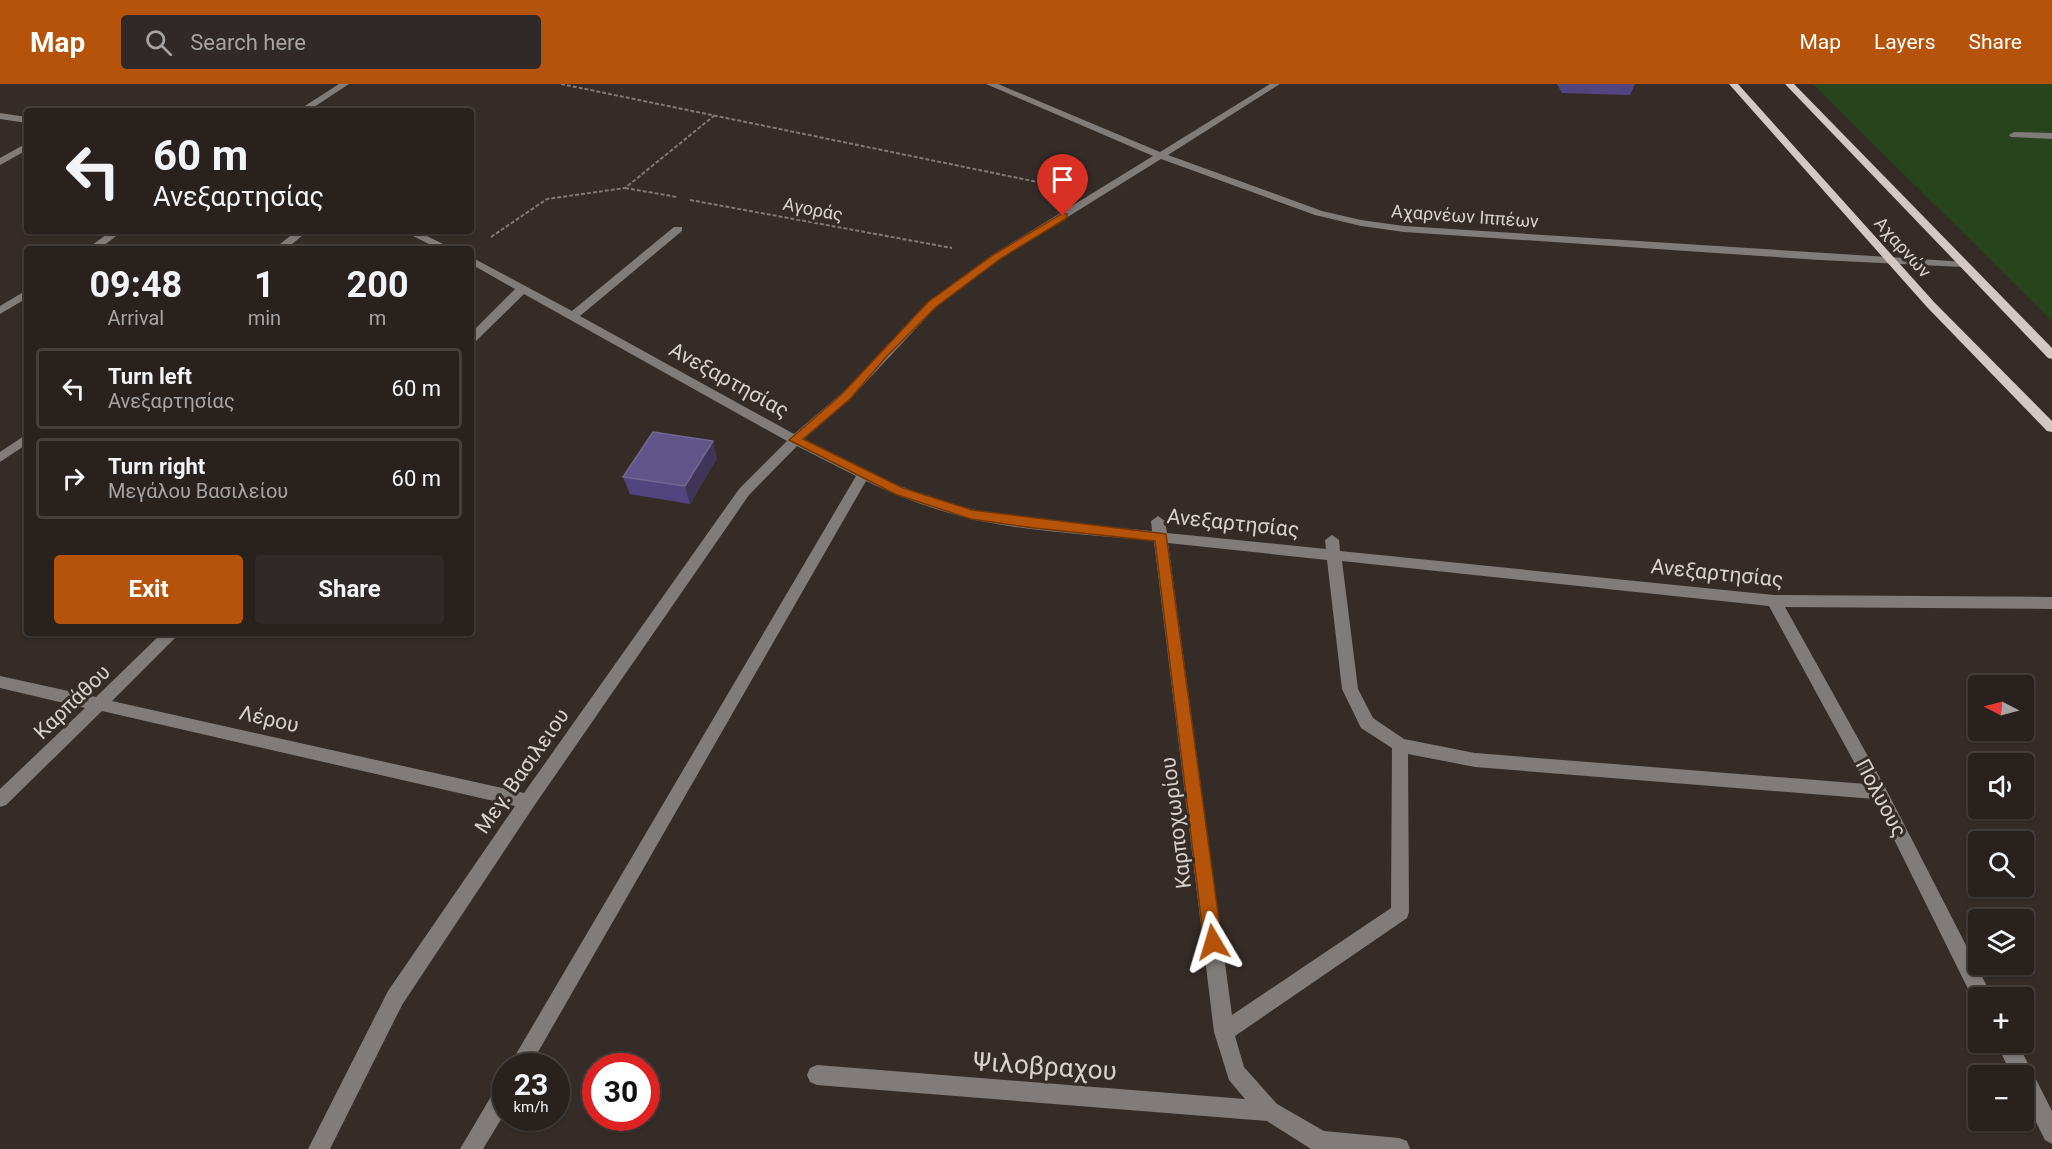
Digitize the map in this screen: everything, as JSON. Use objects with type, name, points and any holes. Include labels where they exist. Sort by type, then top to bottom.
[{"type":"main road","name":"Αχαρνών","points":[[1733,84],[1889,260],[2052,428]]},
{"type":"main road","name":"Αχαρνών","points":[[1789,84],[2052,355]]},
{"type":"street","points":[[307,108],[345,84]]},
{"type":"street","name":"Αχαρνέων Ιππέων","points":[[990,84],[1162,156],[1318,213],[1361,224],[1404,229],[1962,264]]},
{"type":"street","name":"Μεγ. Βασιλειου","points":[[319,1149],[395,998],[528,801],[744,492],[795,440],[846,396],[883,354],[932,305],[996,257],[1276,84]]},
{"type":"street","points":[[0,116],[24,120]]},
{"type":"street","points":[[2014,135],[2052,136]]},
{"type":"street","points":[[0,162],[24,148]]},
{"type":"street","points":[[573,316],[678,229]]},
{"type":"street","points":[[96,246],[114,234]]},
{"type":"street","points":[[283,246],[299,234]]},
{"type":"street","points":[[415,234],[441,246]]},
{"type":"street","name":"Ανεξαρτησίας","points":[[474,262],[795,440],[899,491],[971,514],[1034,524],[1160,529],[1774,601],[2052,603]]},
{"type":"street","points":[[474,337],[523,288]]},
{"type":"street","points":[[0,311],[24,294]]},
{"type":"street","points":[[0,458],[24,440]]},
{"type":"street","points":[[527,1053],[864,474]]},
{"type":"street","name":"Καρποχωρίου","points":[[1160,529],[1224,1032],[1236,1074],[1270,1111],[1322,1145]]},
{"type":"street","points":[[1334,548],[1350,689],[1367,723],[1400,745],[1475,760],[1879,792]]},
{"type":"street","name":"Πολυους","points":[[1774,601],[1879,792],[1977,987]]},
{"type":"street","name":"Καρπάθου","points":[[0,801],[169,636]]},
{"type":"street","name":"Λέρου","points":[[0,682],[528,801]]},
{"type":"street","points":[[1224,1032],[1400,912],[1400,745]]},
{"type":"street","name":"Ψιλοβραχου","points":[[817,1075],[1270,1111]]},
{"type":"street","points":[[2034,1098],[2052,1133]]},
{"type":"street","points":[[471,1149],[492,1114]]},
{"type":"street","points":[[1322,1145],[1399,1149]]},
{"type":"path","points":[[561,84],[1097,195]]},
{"type":"path","points":[[490,237],[547,199],[625,188],[716,115]]},
{"type":"path","name":"Αγοράς","points":[[625,188],[996,257]]},
{"type":"green space","points":[[1813,84],[2052,84],[2052,321]]},
{"type":"building","points":[[653,432],[713,441],[685,486],[623,477]]},
{"type":"route","points":[[1063,216],[996,257],[932,305],[883,354],[846,396],[795,440],[899,491],[971,514],[1034,524],[1161,537],[1213,942]]}]
